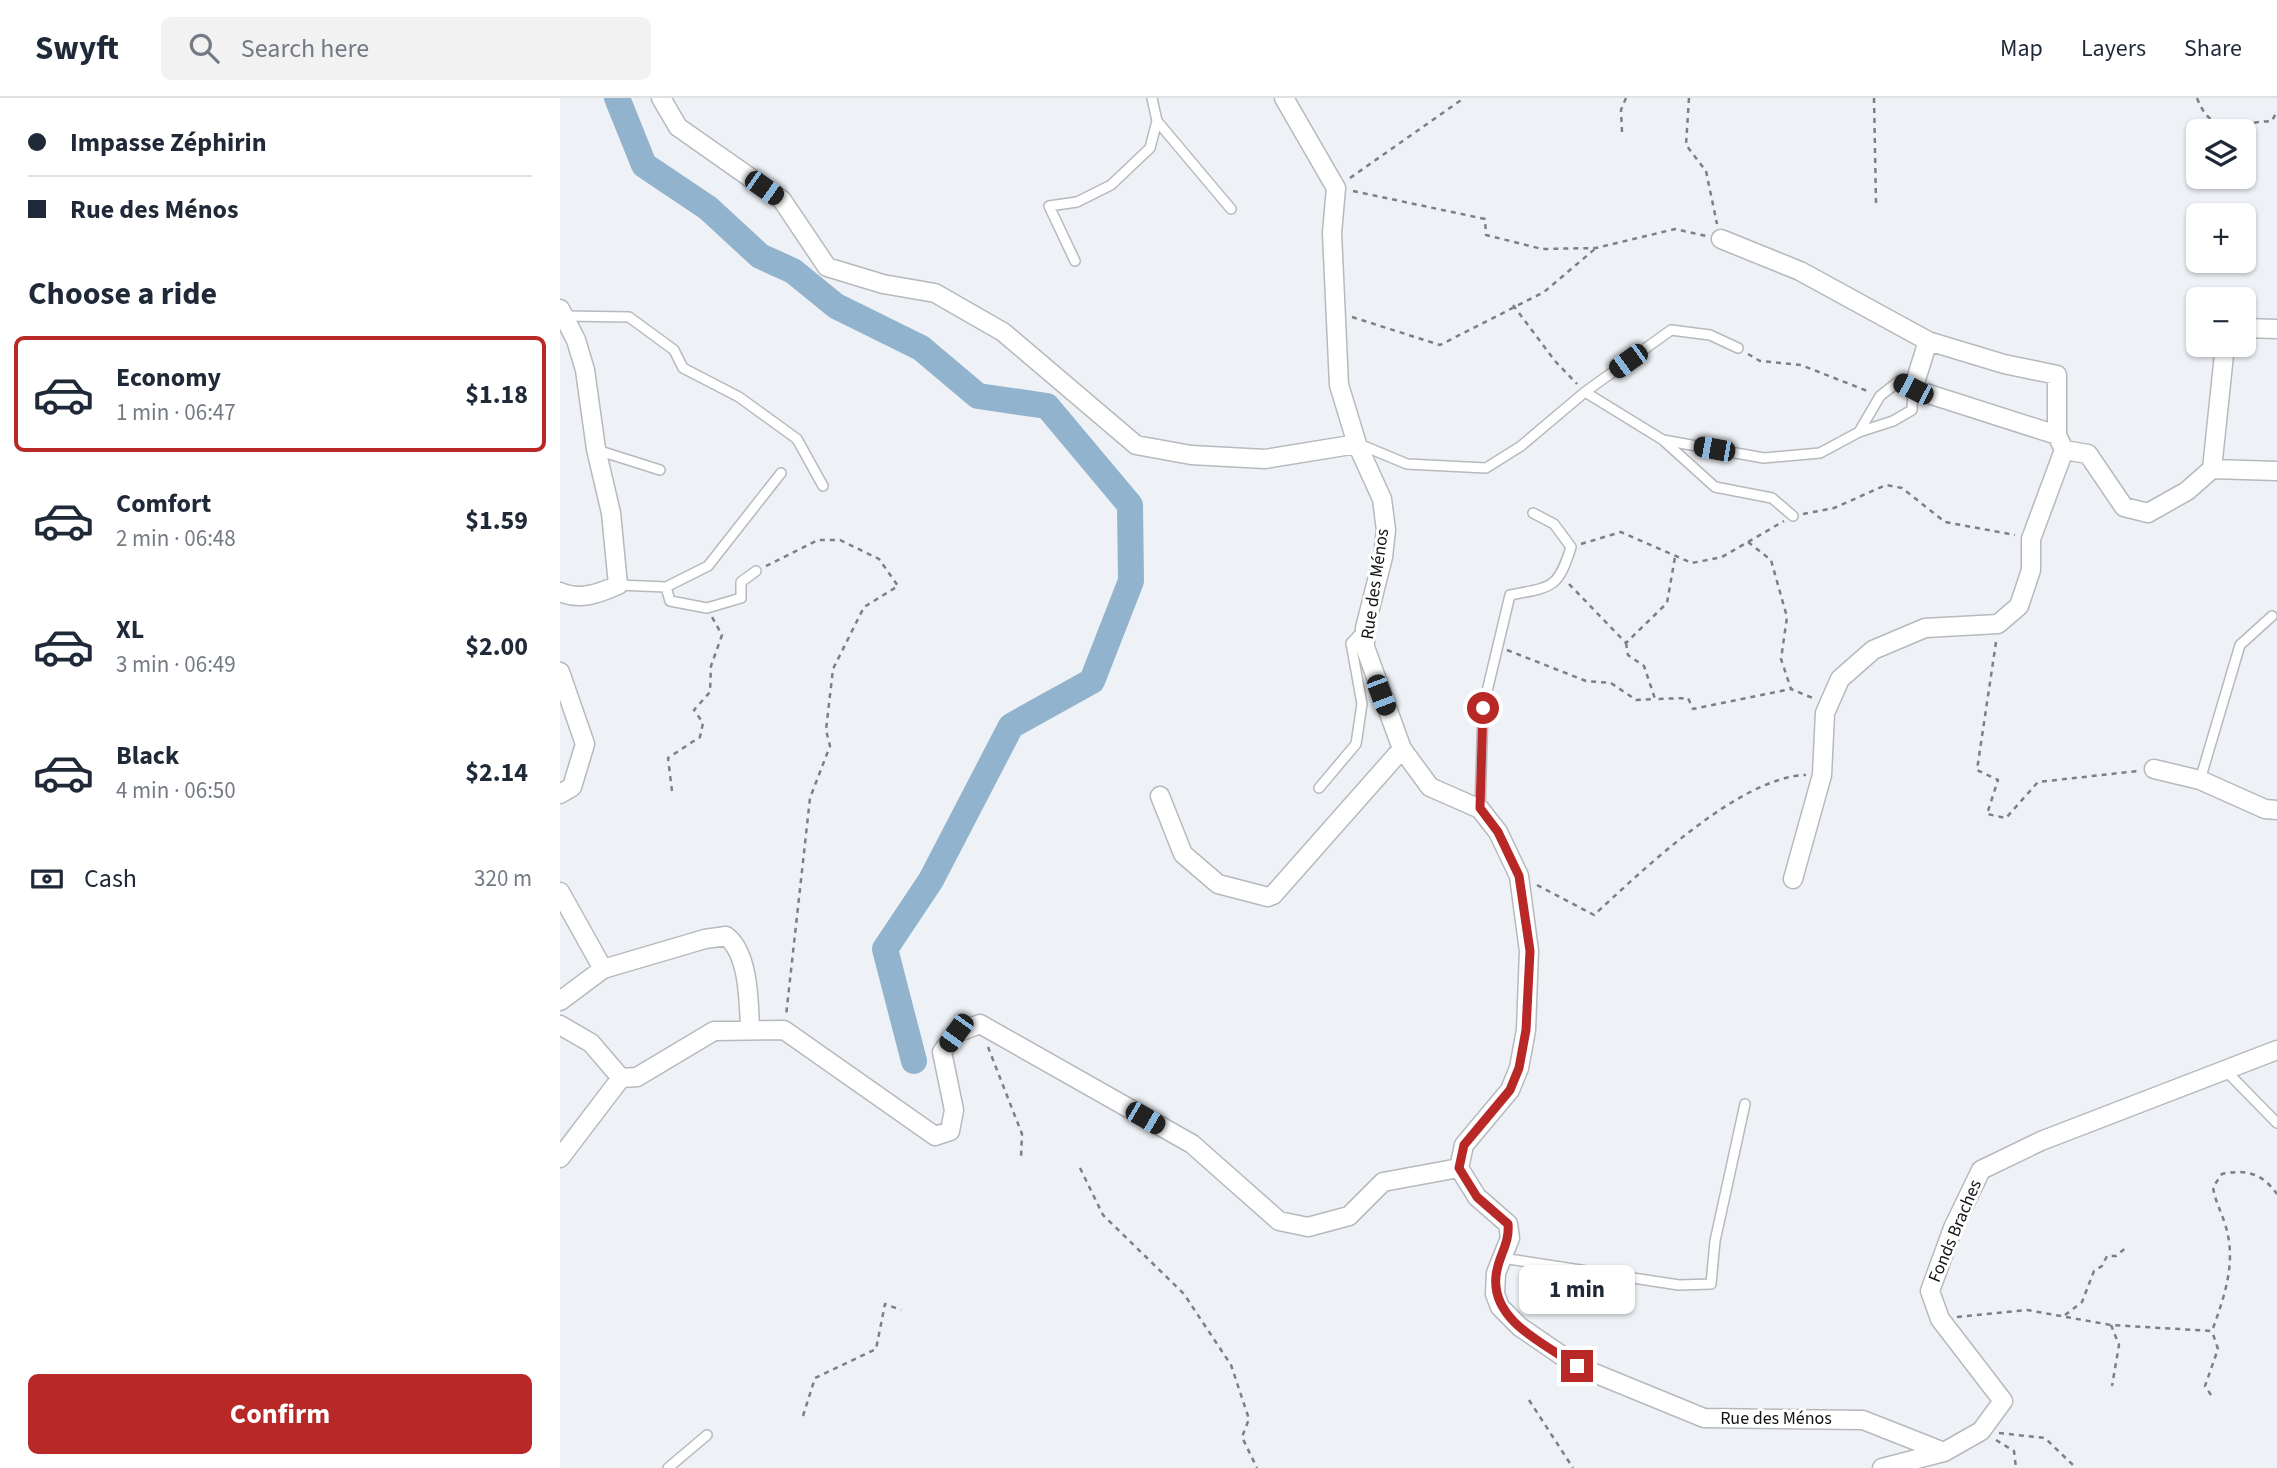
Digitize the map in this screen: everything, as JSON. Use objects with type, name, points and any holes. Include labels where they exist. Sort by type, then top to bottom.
[{"type":"street","points":[[662,98],[678,127],[782,200],[827,267],[883,284],[935,293],[958,306],[1003,332],[1136,444],[1191,456],[1265,459],[1357,444]]},
{"type":"street","points":[[1284,98],[1336,188]]},
{"type":"street","name":"Rue des Ménos","points":[[1336,188],[1332,233],[1339,385],[1357,444],[1381,499],[1385,530],[1383,557],[1365,628],[1365,647],[1402,750],[1430,787],[1480,808]]},
{"type":"street","points":[[1721,239],[1800,271],[1928,341],[2004,364],[2057,375],[2061,442],[2031,539],[2031,570],[2019,606],[1998,624],[1925,628],[1873,650],[1840,678],[1825,713],[1822,775],[1793,879]]},
{"type":"street","points":[[560,592],[568,596],[594,595],[618,585],[611,513],[596,449],[585,370],[563,313]]},
{"type":"street","points":[[2256,328],[2277,328]]},
{"type":"street","points":[[1928,341],[1913,389],[2088,454],[2124,507],[2148,513],[2187,491],[2212,469],[2224,357]]},
{"type":"street","points":[[2212,469],[2277,471]]},
{"type":"street","points":[[560,672],[585,744],[572,787],[560,794]]},
{"type":"street","points":[[1160,796],[1183,854],[1218,884],[1268,897],[1273,895],[1402,750]]},
{"type":"street","points":[[2154,769],[2200,780],[2264,809],[2277,810]]},
{"type":"street","points":[[560,1158],[621,1078],[637,1077],[714,1031],[784,1030],[935,1136],[950,1131],[954,1110],[943,1052],[956,1033],[980,1024],[1192,1144],[1279,1221],[1308,1227],[1349,1216],[1383,1182],[1459,1168],[1464,1145],[1510,1090],[1519,1068],[1526,1030],[1530,951],[1519,876],[1498,832],[1480,808]]},
{"type":"street","points":[[560,892],[603,969]]},
{"type":"street","points":[[560,1001],[603,969],[705,939],[726,936],[738,947],[742,960],[750,1030]]},
{"type":"street","points":[[560,1025],[591,1043],[621,1078]]},
{"type":"street","name":"Fonds Braches","points":[[1881,1468],[1944,1452],[1982,1431],[2003,1401],[1940,1319],[1930,1291],[1953,1228],[1982,1170],[2041,1141],[2227,1072],[2277,1050]]},
{"type":"street","name":"Rue des Ménos","points":[[1459,1168],[1477,1197],[1508,1224],[1510,1238],[1496,1273],[1495,1294],[1500,1307],[1520,1327],[1588,1371],[1704,1418],[1863,1420],[1944,1452]]},
{"type":"lane","points":[[1075,261],[1049,206],[1077,202],[1111,185],[1150,148],[1157,121],[1152,98]]},
{"type":"lane","points":[[1157,121],[1231,209]]},
{"type":"lane","points":[[563,313],[629,317],[674,350],[683,368],[739,397],[797,439],[823,486]]},
{"type":"lane","points":[[1357,444],[1407,464],[1486,468],[1521,446],[1585,392],[1671,330],[1710,335],[1738,348]]},
{"type":"lane","points":[[1663,440],[1765,458],[1820,453],[1859,432],[1893,422],[1912,410],[1913,389],[1899,381],[1880,396],[1859,432]]},
{"type":"lane","points":[[1585,392],[1663,440],[1714,488],[1772,498],[1793,516]]},
{"type":"lane","points":[[596,449],[660,470]]},
{"type":"lane","points":[[618,585],[666,587],[708,566],[781,473]]},
{"type":"lane","points":[[1480,808],[1483,708],[1510,595],[1550,588],[1561,577],[1571,547],[1554,524],[1534,513]]},
{"type":"lane","points":[[666,587],[670,601],[707,608],[741,598],[741,582],[756,571]]},
{"type":"lane","points":[[2200,780],[2240,645],[2272,615]]},
{"type":"lane","points":[[1319,788],[1356,744],[1362,704],[1351,643],[1365,628]]},
{"type":"lane","points":[[2227,1072],[2277,1123]]},
{"type":"lane","points":[[1502,1258],[1679,1285],[1711,1284],[1715,1241],[1745,1104]]},
{"type":"lane","points":[[668,1468],[707,1435]]},
{"type":"path","points":[[1336,188],[1464,98]]},
{"type":"path","points":[[1622,132],[1621,110],[1626,98]]},
{"type":"path","points":[[1336,188],[1485,219],[1486,235],[1542,249],[1596,248],[1675,229],[1721,239],[1706,171],[1686,145],[1689,98]]},
{"type":"path","points":[[1874,98],[1876,203]]},
{"type":"path","points":[[2197,98],[2202,112],[2214,124],[2228,126],[2272,121],[2277,111]]},
{"type":"path","points":[[1336,312],[1440,345],[1513,305],[1544,292],[1596,248]]},
{"type":"path","points":[[1513,305],[1555,361],[1585,392]]},
{"type":"path","points":[[1738,348],[1760,361],[1801,365],[1880,396]]},
{"type":"path","points":[[1571,547],[1621,532],[1692,563],[1722,557],[1793,516],[1834,508],[1886,485],[1902,488],[1945,522],[2031,539]]},
{"type":"path","points":[[756,571],[818,540],[840,540],[879,559],[898,586],[864,607],[833,669],[826,730],[830,746],[810,798],[784,1030]]},
{"type":"path","points":[[1748,542],[1771,560],[1787,617],[1781,659],[1791,689]]},
{"type":"path","points":[[1626,643],[1667,603],[1675,556]]},
{"type":"path","points":[[1561,577],[1626,643],[1628,655],[1644,666],[1655,699]]},
{"type":"path","points":[[672,791],[668,758],[700,737],[704,723],[694,710],[710,692],[710,666],[722,635],[707,608]]},
{"type":"path","points":[[1998,624],[1977,770],[1998,780],[1987,814],[2006,818],[2038,782],[2154,769]]},
{"type":"path","points":[[1498,646],[1586,681],[1611,683],[1636,700],[1688,698],[1692,709],[1791,689],[1813,697],[1825,713]]},
{"type":"path","points":[[1519,876],[1594,915],[1653,861],[1702,823],[1786,776],[1822,775]]},
{"type":"path","points":[[980,1024],[1023,1134],[1021,1157]]},
{"type":"path","points":[[1080,1168],[1103,1215],[1184,1294],[1231,1365],[1249,1419],[1242,1437],[1257,1468]]},
{"type":"path","points":[[2211,1395],[2205,1386],[2218,1349],[2212,1331],[2232,1264],[2225,1225],[2215,1202],[2213,1187],[2222,1174],[2251,1171],[2269,1183],[2277,1194]]},
{"type":"path","points":[[2065,1315],[2082,1303],[2094,1271],[2102,1266],[2107,1256],[2116,1256],[2129,1246]]},
{"type":"path","points":[[803,1416],[815,1378],[876,1349],[886,1304],[901,1310]]},
{"type":"path","points":[[1940,1319],[2027,1310],[2111,1325],[2212,1331]]},
{"type":"path","points":[[2111,1325],[2119,1345],[2112,1386]]},
{"type":"path","points":[[1529,1400],[1573,1468]]},
{"type":"path","points":[[1982,1431],[2014,1451],[2016,1468]]},
{"type":"path","points":[[1982,1431],[2045,1438],[2076,1468]]},
{"type":"waterway","points":[[617,98],[644,165],[708,208],[760,256],[793,271],[836,306],[921,348],[978,396],[1047,406],[1130,505],[1131,581],[1092,681],[1011,726],[931,880],[885,949],[914,1061]]},
{"type":"route","points":[[1483,708],[1480,808],[1498,832],[1519,876],[1530,951],[1526,1030],[1519,1068],[1510,1090],[1464,1145],[1459,1168],[1477,1197],[1508,1224],[1510,1238],[1496,1273],[1495,1294],[1500,1307],[1520,1327],[1577,1366]]}]
